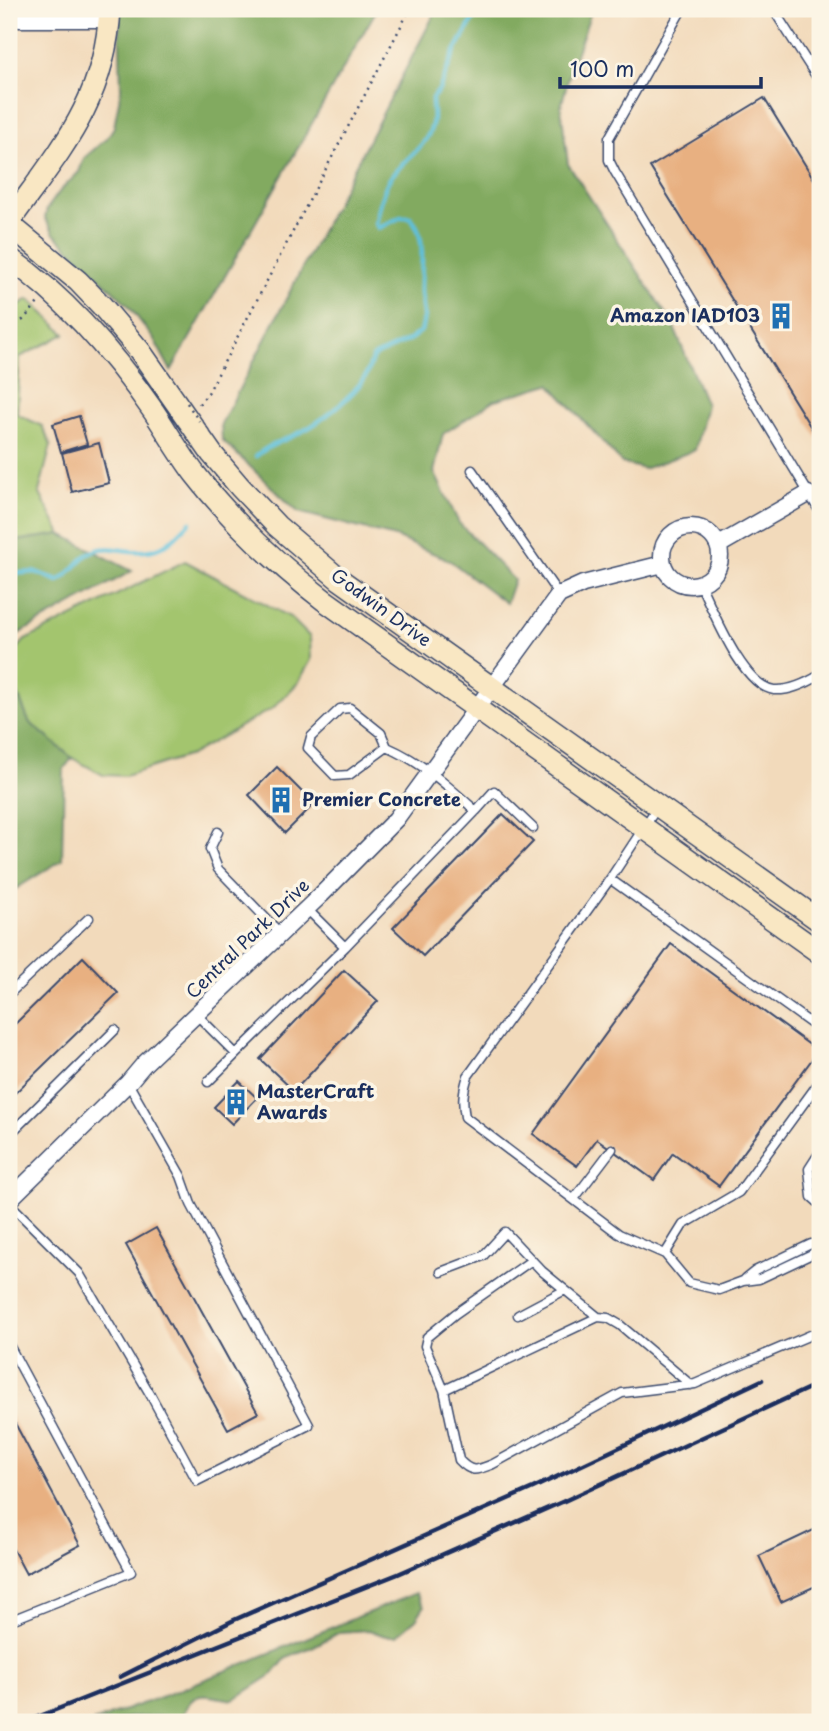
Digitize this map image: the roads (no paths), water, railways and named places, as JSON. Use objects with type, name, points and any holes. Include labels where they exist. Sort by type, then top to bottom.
[{"type":"street","points":[[9,33],[19,14],[110,14]]},
{"type":"street","name":"Godwin Drive","points":[[110,14],[104,58],[87,107],[9,223],[78,281],[102,306],[191,414],[212,454],[240,487],[300,547],[339,579],[820,921]]},
{"type":"street","name":"Godwin Drive","points":[[9,258],[50,290],[82,320],[147,402],[196,475],[256,542],[324,600],[820,953]]},
{"type":"street","points":[[719,545],[808,494]]},
{"type":"street","points":[[686,527],[705,530],[719,545],[719,565],[715,574],[700,584],[681,583],[667,572],[663,564],[663,545],[668,537],[686,527]]},
{"type":"street","points":[[559,595],[583,584],[663,564]]},
{"type":"street","name":"Central Park Drive","points":[[9,1202],[144,1064],[307,909],[396,819],[559,595]]},
{"type":"lane","points":[[682,9],[609,138],[609,159],[820,512]]},
{"type":"lane","points":[[773,9],[820,82]]},
{"type":"lane","points":[[472,470],[559,595]]},
{"type":"lane","points":[[700,584],[740,661],[753,679],[771,690],[786,689],[820,675]]},
{"type":"lane","points":[[387,747],[349,775],[335,776],[309,748],[311,737],[340,709],[351,708],[381,733],[387,747],[406,755],[431,772],[476,811]]},
{"type":"lane","points":[[208,1082],[345,947],[494,791],[533,828]]},
{"type":"lane","points":[[658,806],[610,879],[468,1076],[464,1088],[465,1117],[619,1234],[665,1254],[689,1283],[697,1286],[719,1290],[743,1281],[755,1271],[811,1244],[819,1245]]},
{"type":"lane","points":[[218,832],[210,849],[218,869],[281,934]]},
{"type":"lane","points":[[610,879],[820,1030]]},
{"type":"lane","points":[[307,909],[345,947]]},
{"type":"lane","points":[[9,995],[89,918]]},
{"type":"lane","points":[[197,1015],[236,1054]]},
{"type":"lane","points":[[9,1135],[115,1030]]},
{"type":"lane","points":[[665,1254],[683,1225],[739,1192],[820,1081]]},
{"type":"lane","points":[[9,1202],[79,1273],[197,1481],[309,1425],[191,1204],[181,1176],[128,1083]]},
{"type":"lane","points":[[574,1199],[612,1149]]},
{"type":"lane","points":[[820,1152],[809,1169],[812,1197],[820,1203]]},
{"type":"lane","points":[[441,1272],[483,1256],[505,1232],[532,1260],[598,1317]]},
{"type":"lane","points":[[532,1260],[455,1314],[428,1337],[425,1346],[444,1390],[460,1460],[467,1468],[478,1470],[492,1464],[622,1393],[691,1385],[820,1331]]},
{"type":"lane","points":[[518,1315],[565,1290]]},
{"type":"lane","points":[[444,1390],[598,1317],[608,1318],[620,1325],[691,1385]]},
{"type":"lane","points":[[9,1345],[131,1572],[9,1619]]},
{"type":"waterway","points":[[256,456],[326,416],[360,384],[373,357],[409,340],[421,331],[424,315],[421,293],[422,253],[416,224],[410,217],[401,217],[379,228],[376,224],[388,182],[429,133],[433,122],[432,98],[439,90],[454,53],[479,9]]},
{"type":"waterway","points":[[9,574],[36,572],[58,581],[85,556],[96,550],[154,550],[168,543],[190,522]]},
{"type":"railway","points":[[120,1677],[234,1620],[533,1488],[762,1380]]},
{"type":"railway","points":[[25,1722],[398,1574],[820,1383]]},
{"type":"place","name":"Amazon IAD103","points":[[781,316]]},
{"type":"place","name":"Premier Concrete","points":[[281,800]]},
{"type":"place","name":"MasterCraft Awards","points":[[236,1102]]}]
